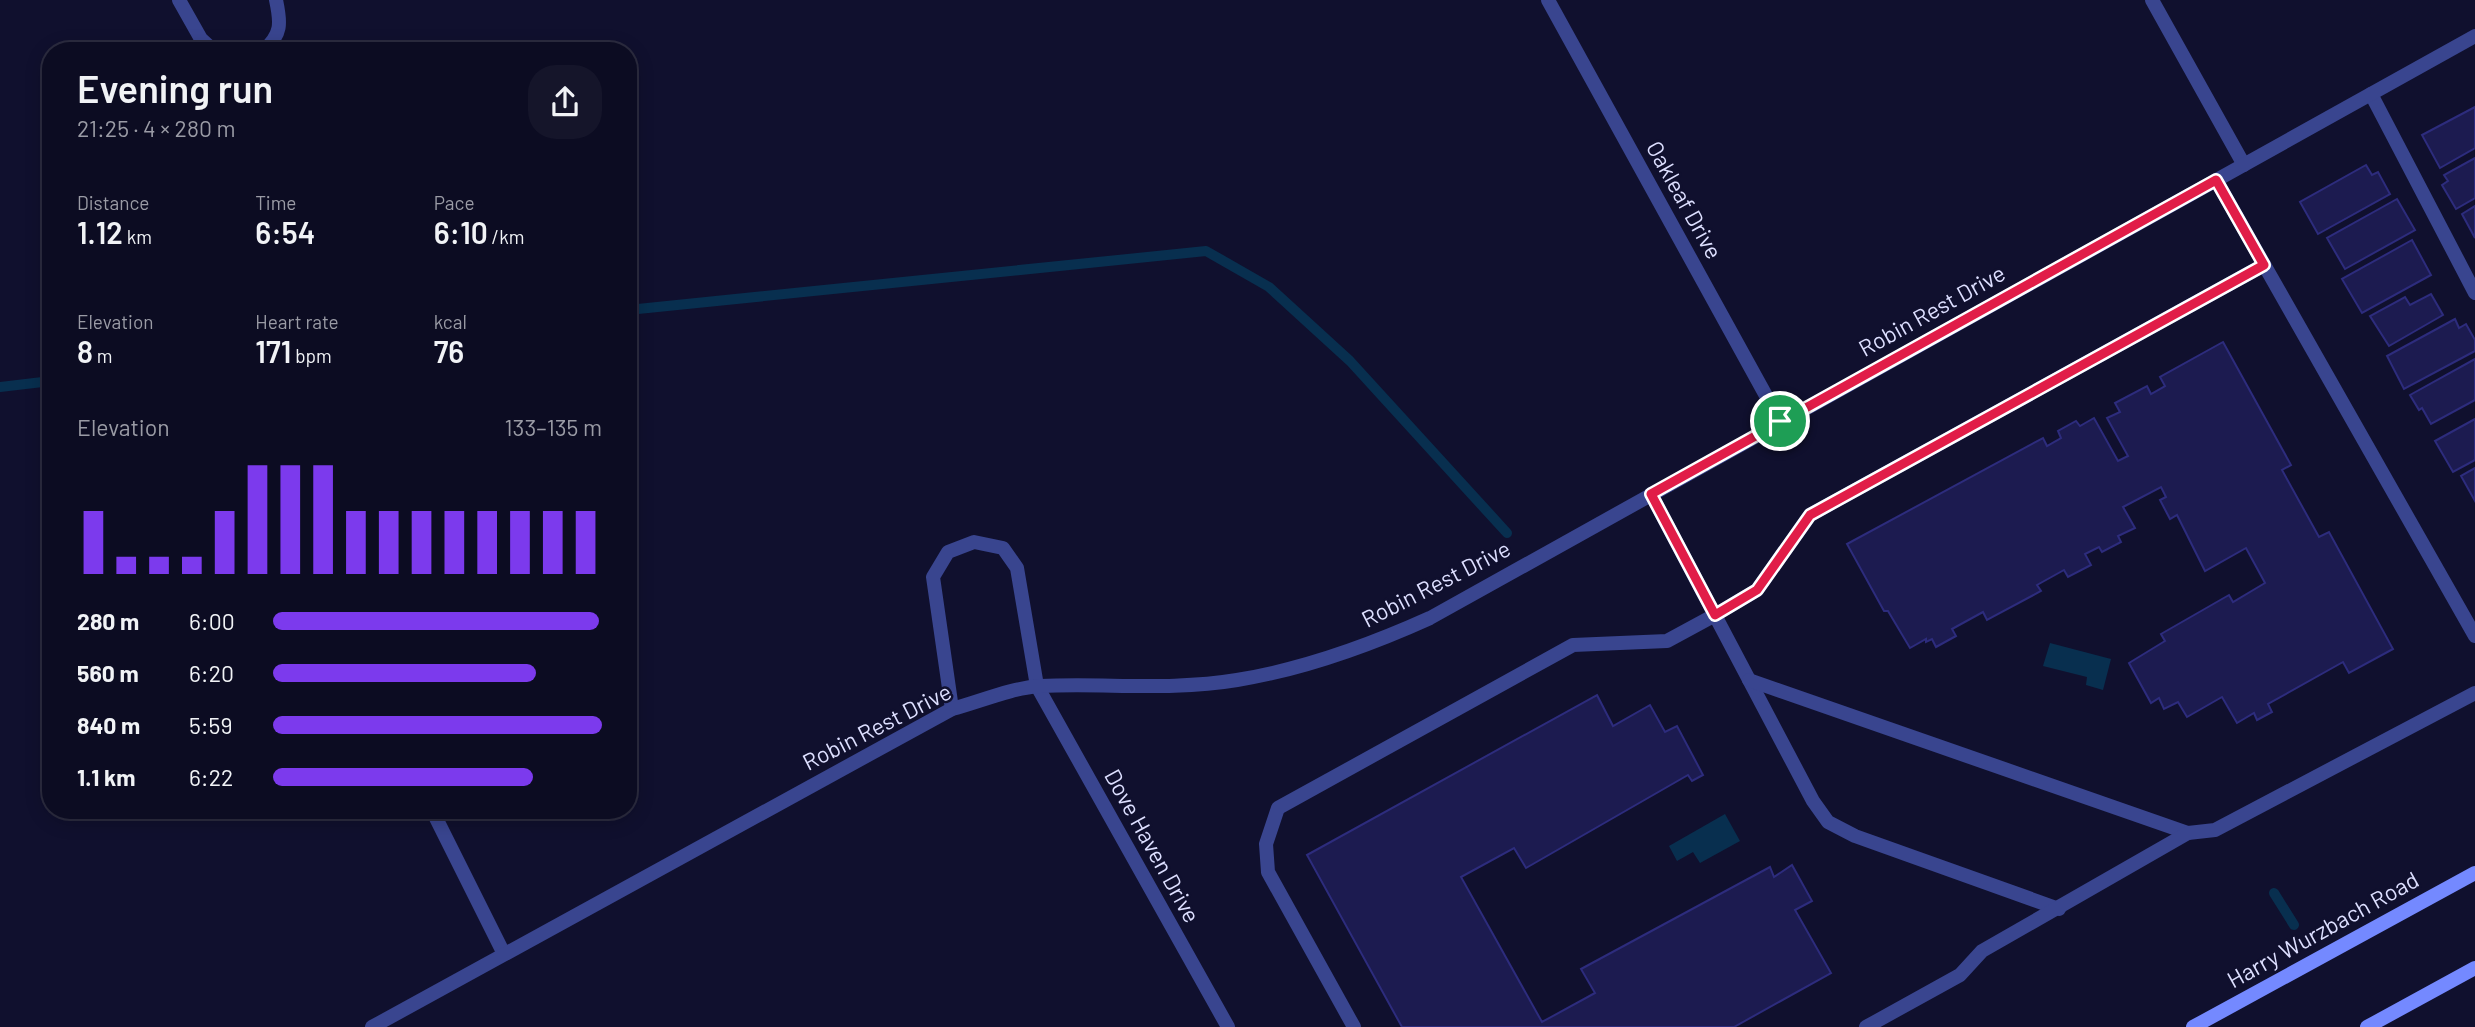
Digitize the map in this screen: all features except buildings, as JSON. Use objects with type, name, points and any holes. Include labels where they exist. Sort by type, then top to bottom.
[{"type":"main road","name":"Harry Wurzbach Road","points":[[2193,1027],[2475,873]]},
{"type":"main road","points":[[2367,1027],[2475,968]]},
{"type":"street","points":[[179,0],[204,42]]},
{"type":"street","points":[[274,42],[281,24],[276,0]]},
{"type":"street","name":"Oakleaf Drive","points":[[1548,0],[1780,421]]},
{"type":"street","points":[[2152,0],[2244,165]]},
{"type":"street","name":"Robin Rest Drive","points":[[372,1027],[952,709],[1037,686],[1170,687],[1237,681],[1316,662],[1367,646],[1430,618],[2475,36]]},
{"type":"street","points":[[2371,94],[2475,293]]},
{"type":"street","points":[[2216,180],[2475,636]]},
{"type":"street","points":[[1354,1027],[1268,872],[1266,844],[1278,808],[1573,645],[1667,641],[1715,615],[1757,590],[1810,515],[2264,265]]},
{"type":"street","points":[[1651,494],[1813,801],[1828,822],[1855,836],[2059,909]]},
{"type":"street","name":"Dove Haven Drive","points":[[952,709],[933,577],[948,552],[974,542],[1003,548],[1017,569],[1037,686],[1228,1027]]},
{"type":"street","points":[[1749,680],[2188,833]]},
{"type":"street","points":[[1866,1027],[1960,975],[1982,951],[2188,833],[2216,830],[2475,693]]},
{"type":"street","points":[[436,819],[504,954]]},
{"type":"street","points":[[2452,981],[2475,978]]},
{"type":"water","points":[[2050,643],[2111,659],[2103,690],[2086,685],[2087,677],[2043,666]]},
{"type":"water","points":[[1725,814],[1740,841],[1700,863],[1693,852],[1677,861],[1669,846]]},
{"type":"waterway","points":[[637,309],[1206,251],[1269,287],[1350,361],[1507,533]]},
{"type":"waterway","points":[[0,387],[42,382]]},
{"type":"waterway","points":[[2274,893],[2294,925]]},
{"type":"route","points":[[2216,180],[2264,265],[1810,515],[1757,590],[1715,615],[1651,494],[1780,421],[2216,180]]}]
